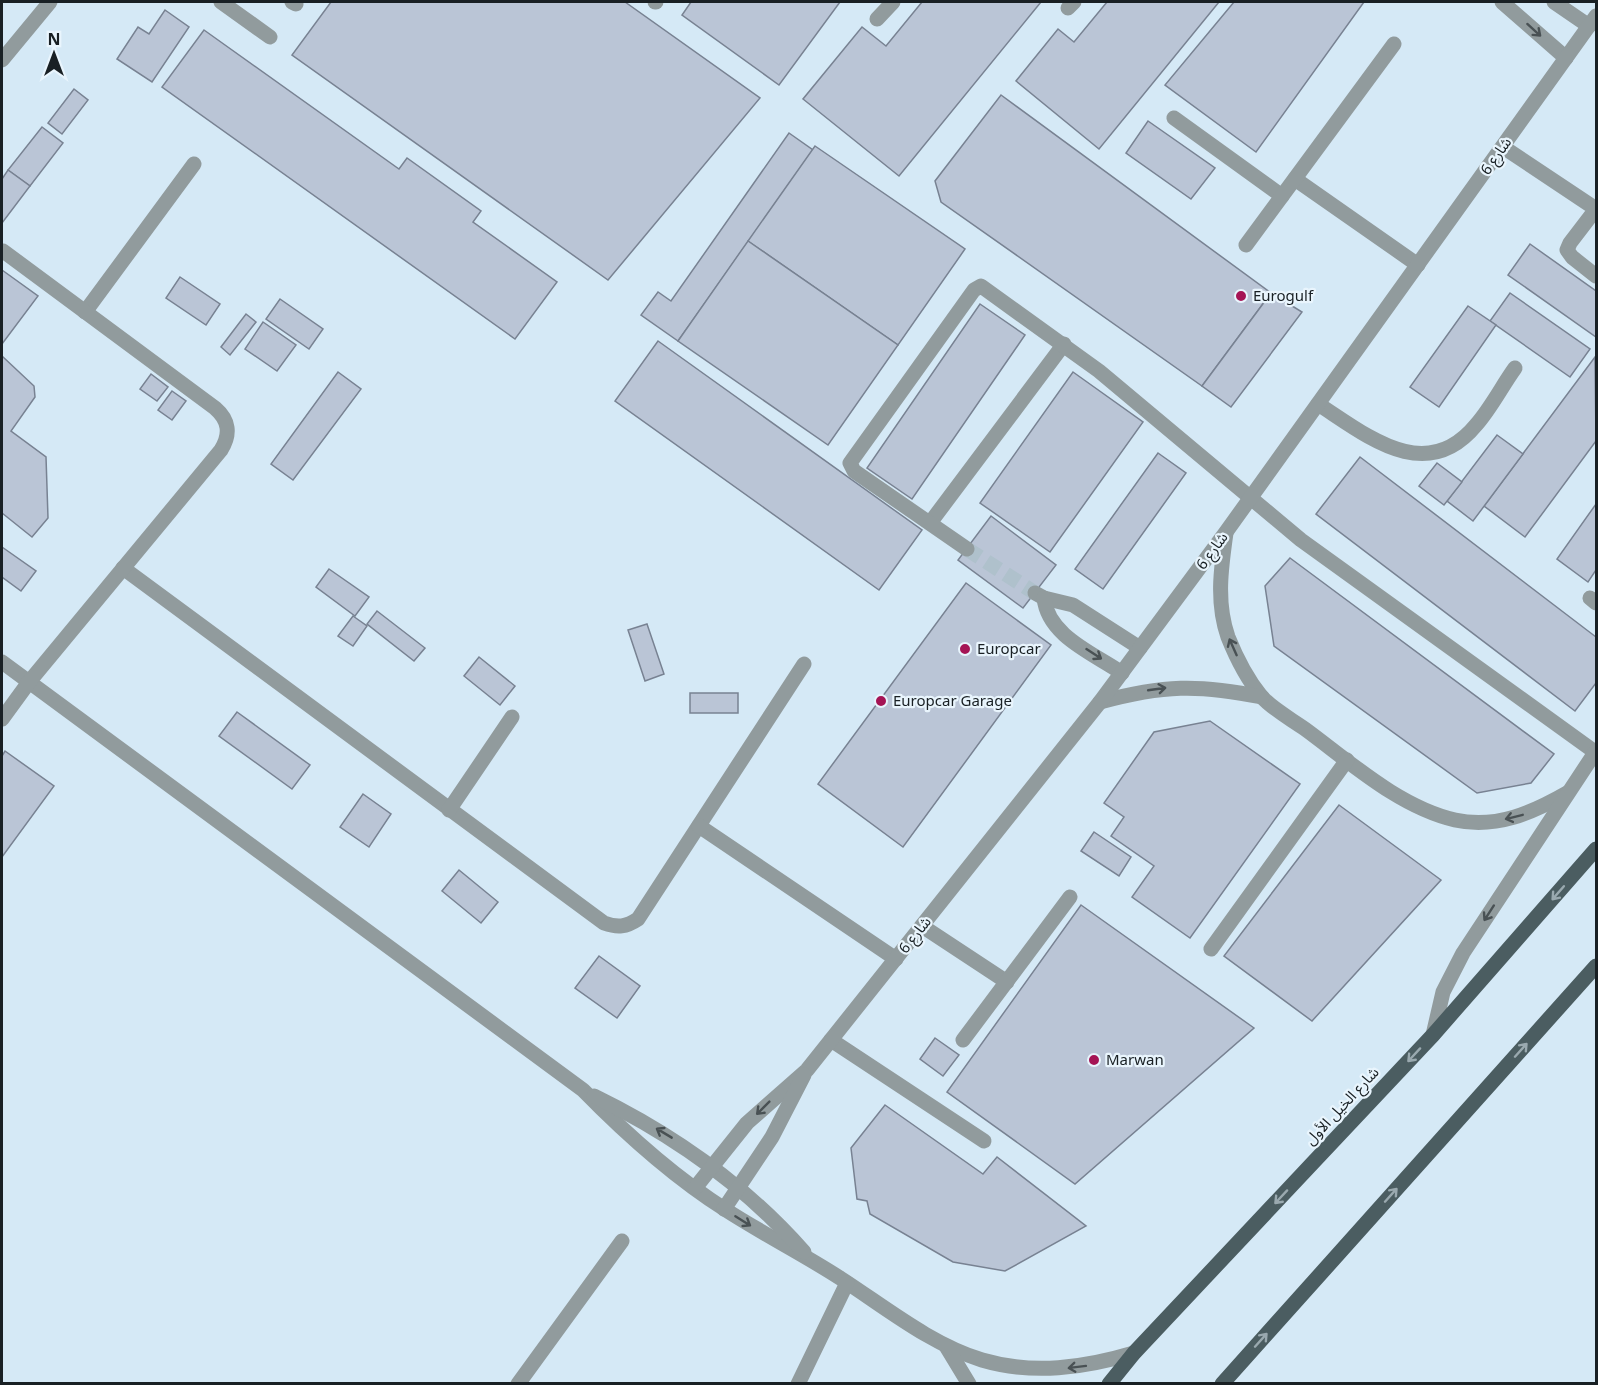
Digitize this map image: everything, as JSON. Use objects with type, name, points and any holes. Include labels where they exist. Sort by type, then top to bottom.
[{"type":"main road","name":"شارع الخيل الأول","points":[[1109,1383],[1134,1353],[1432,1035],[1596,849]]},
{"type":"main road","points":[[1222,1383],[1596,966]]},
{"type":"street","points":[[2,60],[50,2]]},
{"type":"street","points":[[221,2],[270,37]]},
{"type":"street","points":[[877,20],[893,2]]},
{"type":"street","points":[[1502,2],[1566,58]]},
{"type":"street","points":[[1554,2],[1593,21]]},
{"type":"street","name":"شارع 6","points":[[724,1209],[772,1137],[807,1070],[1122,673],[1593,21]]},
{"type":"street","points":[[1246,245],[1394,44]]},
{"type":"street","points":[[1174,118],[1282,196]]},
{"type":"street","points":[[1503,147],[1596,209],[1567,250],[1572,257],[1596,276]]},
{"type":"street","points":[[85,312],[194,164]]},
{"type":"street","points":[[1295,179],[1418,265]]},
{"type":"street","points":[[2,719],[29,682],[221,450],[226,442],[227,423],[215,408],[3,251]]},
{"type":"street","points":[[967,549],[854,471],[850,463],[967,300],[978,287],[985,287],[1064,344],[1133,399],[1249,499],[1301,540],[1596,752],[1567,793],[1453,972],[1443,992],[1432,1035]]},
{"type":"street","points":[[930,523],[1064,344]]},
{"type":"street","points":[[1318,404],[1389,449],[1421,454],[1437,451],[1465,436],[1476,425],[1515,368]]},
{"type":"street","points":[[1226,532],[1220,584],[1222,610],[1228,636],[1238,660],[1262,697],[1347,760],[1419,807],[1466,821],[1495,822],[1533,813],[1567,793]]},
{"type":"street","points":[[123,568],[449,810],[604,922],[615,927],[628,926],[638,919],[804,664]]},
{"type":"street","points":[[1122,673],[1054,626],[1039,595],[1073,605],[1140,648]]},
{"type":"street","points":[[2,662],[583,1090],[637,1142],[695,1188],[724,1209],[812,1260],[946,1346],[982,1360],[1020,1368],[1059,1369],[1097,1364],[1134,1353]]},
{"type":"street","points":[[1100,702],[1140,691],[1200,686],[1262,697]]},
{"type":"street","points":[[449,810],[512,717]]},
{"type":"street","points":[[1211,949],[1347,760]]},
{"type":"street","points":[[699,826],[896,959]]},
{"type":"street","points":[[963,1040],[1070,897]]},
{"type":"street","points":[[922,926],[1006,982]]},
{"type":"street","points":[[831,1040],[984,1141]]},
{"type":"street","name":"شارع 6","points":[[695,1188],[766,1104],[807,1070]]},
{"type":"street","points":[[583,1090],[645,1122],[712,1166],[739,1187],[812,1260]]},
{"type":"street","points":[[518,1383],[622,1241]]},
{"type":"street","points":[[798,1383],[847,1283]]},
{"type":"street","points":[[946,1346],[969,1383]]},
{"type":"building","points":[[331,2],[625,2],[760,98],[608,280],[292,55]]},
{"type":"building","points":[[691,2],[840,2],[779,85],[682,15]]},
{"type":"building","points":[[922,2],[1041,2],[899,176],[803,99],[862,27],[886,46]]},
{"type":"building","points":[[1107,2],[1219,2],[1099,149],[1016,81],[1058,29],[1074,42]]},
{"type":"building","points":[[1234,2],[1364,2],[1256,152],[1165,85]]},
{"type":"building","points":[[165,10],[189,27],[152,82],[117,59],[138,27],[149,34]]},
{"type":"building","points":[[204,30],[399,169],[407,158],[481,211],[473,222],[557,282],[515,339],[162,87]]},
{"type":"building","points":[[74,89],[88,100],[62,134],[48,123]]},
{"type":"building","points":[[1001,95],[1271,293],[1202,386],[941,202],[935,181]]},
{"type":"building","points":[[1148,121],[1215,168],[1191,199],[1126,153]]},
{"type":"building","points":[[42,127],[63,143],[30,186],[8,170]]},
{"type":"building","points":[[789,133],[813,150],[678,341],[641,315],[658,292],[671,301]]},
{"type":"building","points":[[815,146],[965,249],[898,345],[748,241]]},
{"type":"building","points":[[8,170],[30,186],[2,223],[2,179]]},
{"type":"building","points":[[748,241],[898,345],[828,445],[678,341]]},
{"type":"building","points":[[1530,244],[1596,291],[1596,337],[1508,275]]},
{"type":"building","points":[[2,270],[38,296],[2,344]]},
{"type":"building","points":[[180,277],[220,304],[206,325],[166,298]]},
{"type":"building","points":[[1271,293],[1302,312],[1231,407],[1202,386]]},
{"type":"building","points":[[1510,293],[1590,349],[1570,377],[1490,321]]},
{"type":"building","points":[[280,299],[323,329],[309,349],[266,319]]},
{"type":"building","points":[[980,304],[1025,335],[912,499],[867,468]]},
{"type":"building","points":[[1468,306],[1496,325],[1439,407],[1410,387]]},
{"type":"building","points":[[246,314],[256,322],[230,355],[221,347]]},
{"type":"building","points":[[263,322],[296,345],[277,371],[245,349]]},
{"type":"building","points":[[658,341],[922,530],[879,590],[615,401]]},
{"type":"building","points":[[2,356],[34,386],[35,397],[11,431],[46,457],[48,518],[32,537],[2,513]]},
{"type":"building","points":[[1595,357],[1596,441],[1525,537],[1484,506]]},
{"type":"building","points":[[338,372],[361,389],[293,480],[271,464]]},
{"type":"building","points":[[1073,372],[1143,422],[1050,552],[980,503]]},
{"type":"building","points":[[151,374],[168,387],[157,401],[140,389]]},
{"type":"building","points":[[172,391],[186,401],[172,420],[158,410]]},
{"type":"building","points":[[1497,435],[1523,454],[1473,521],[1447,501]]},
{"type":"building","points":[[1158,453],[1186,473],[1103,589],[1075,569]]},
{"type":"building","points":[[1360,457],[1596,637],[1596,683],[1575,711],[1316,514]]},
{"type":"building","points":[[1437,463],[1462,482],[1444,505],[1419,486]]},
{"type":"building","points":[[1596,504],[1596,570],[1588,582],[1557,559]]},
{"type":"building","points":[[991,516],[1056,565],[1023,608],[958,560]]},
{"type":"building","points":[[2,547],[36,571],[21,591],[2,577]]},
{"type":"building","points":[[1290,558],[1554,754],[1531,783],[1477,793],[1274,646],[1265,586]]},
{"type":"building","points":[[329,569],[369,597],[355,616],[316,587]]},
{"type":"building","points":[[966,583],[1051,645],[903,847],[818,784]]},
{"type":"building","points":[[377,611],[425,648],[414,661],[367,624]]},
{"type":"building","points":[[353,616],[367,626],[353,646],[338,636]]},
{"type":"building","points":[[647,624],[664,674],[645,681],[628,630]]},
{"type":"building","points":[[479,657],[515,686],[500,705],[464,676]]},
{"type":"building","points":[[690,693],[738,693],[738,713],[690,713]]},
{"type":"building","points":[[237,712],[310,765],[292,789],[219,736]]},
{"type":"building","points":[[1210,721],[1300,784],[1190,938],[1132,897],[1154,866],[1111,836],[1124,817],[1104,803],[1154,732]]},
{"type":"building","points":[[5,751],[54,786],[2,857],[2,756]]},
{"type":"building","points":[[363,794],[391,814],[369,847],[340,827]]},
{"type":"building","points":[[1339,805],[1441,880],[1312,1021],[1224,956]]},
{"type":"building","points":[[1094,832],[1131,857],[1119,876],[1081,851]]},
{"type":"building","points":[[459,870],[498,902],[481,923],[442,891]]},
{"type":"building","name":"Marwan","points":[[1081,905],[1254,1028],[1075,1184],[947,1092]]},
{"type":"building","points":[[599,956],[640,986],[617,1018],[575,988]]},
{"type":"building","points":[[935,1038],[959,1055],[943,1076],[920,1059]]},
{"type":"building","points":[[885,1105],[983,1174],[997,1157],[1086,1226],[1005,1271],[953,1262],[870,1214],[867,1201],[857,1199],[851,1148]]},
{"type":"tunnel","points":[[967,549],[1035,593]]},
{"type":"place","name":"Eurogulf","points":[[1241,296]]},
{"type":"place","name":"Europcar","points":[[965,649]]},
{"type":"place","name":"Europcar Garage","points":[[881,701]]},
{"type":"place","name":"Marwan","points":[[1094,1060]]}]
